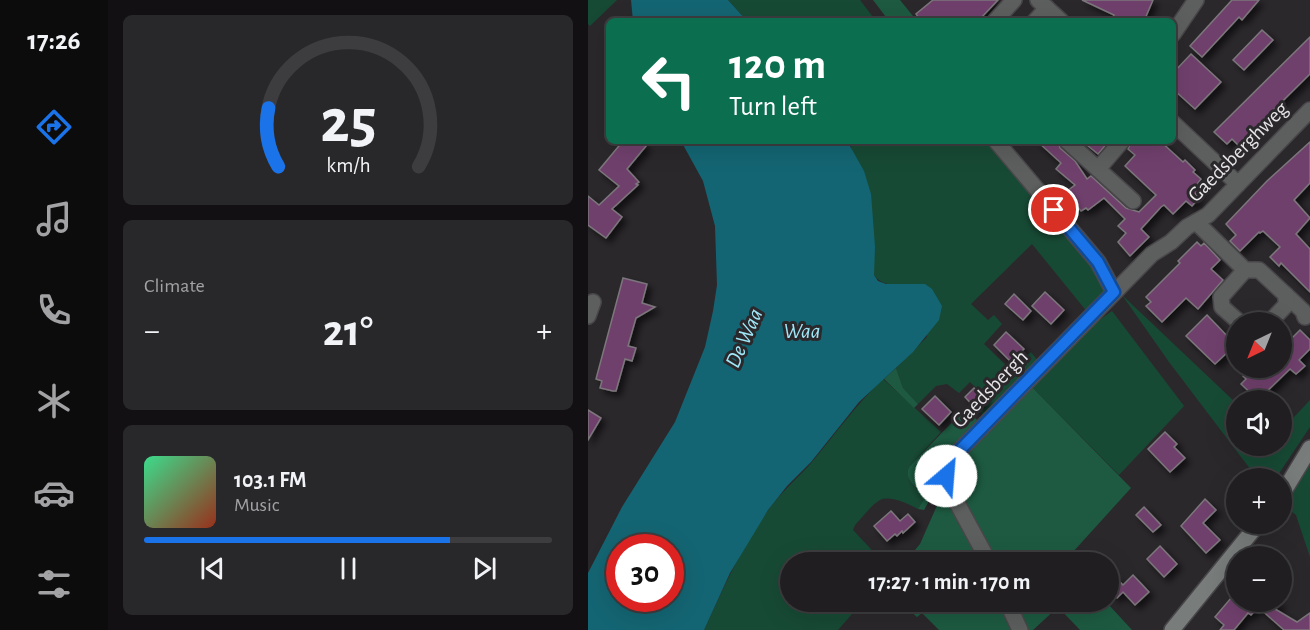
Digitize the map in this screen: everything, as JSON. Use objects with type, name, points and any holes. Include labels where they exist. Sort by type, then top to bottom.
[{"type":"main road","points":[[1292,478],[1310,448]]},
{"type":"main road","points":[[1172,630],[1250,534]]},
{"type":"street","points":[[998,18],[1014,0]]},
{"type":"street","points":[[1176,30],[1196,0]]},
{"type":"street","points":[[1036,18],[1042,4],[1058,18]]},
{"type":"street","name":"Gaedsberghweg","points":[[1114,292],[1152,254],[1171,242],[1187,227],[1208,215],[1310,110]]},
{"type":"street","points":[[1176,126],[1238,184]]},
{"type":"street","points":[[999,144],[1098,262],[1114,292]]},
{"type":"street","points":[[1070,144],[1133,201]]},
{"type":"street","points":[[1098,168],[1119,144]]},
{"type":"street","points":[[1196,222],[1245,270],[1259,270],[1302,310],[1305,317]]},
{"type":"street","points":[[1228,312],[1222,307],[1221,297],[1245,270]]},
{"type":"street","name":"Gaedsbergh","points":[[984,552],[950,490],[946,476],[950,464],[960,450],[1114,292]]},
{"type":"street","points":[[1279,312],[1286,305],[1286,295]]},
{"type":"street","points":[[1012,612],[1020,630]]},
{"type":"green space","points":[[588,0],[617,0],[590,26],[588,24]]},
{"type":"green space","points":[[728,0],[860,0],[874,18],[744,18]]},
{"type":"green space","points":[[873,0],[900,0],[915,18],[887,18]]},
{"type":"green space","points":[[851,144],[992,144],[1102,278],[1107,290],[1088,313],[1032,244],[971,304],[988,320],[994,315],[1002,324],[984,344],[1011,370],[1031,352],[1038,361],[986,419],[980,412],[990,401],[970,382],[959,393],[947,384],[936,386],[918,404],[903,388],[896,368],[927,337],[925,284],[884,283],[874,275]]},
{"type":"green space","points":[[1122,295],[1226,394],[1226,437]]},
{"type":"green space","points":[[1112,311],[1184,406],[1119,475],[1029,384],[1087,329]]},
{"type":"green space","points":[[896,368],[903,388],[918,404],[914,408],[884,379]]},
{"type":"green space","points":[[883,379],[941,432],[909,467],[909,480],[926,496],[918,509],[894,499],[880,500],[870,508],[853,530],[874,552],[780,552],[780,612],[854,612],[838,630],[704,630],[726,583],[759,523]]},
{"type":"green space","points":[[1029,384],[1131,488],[1073,552],[988,552],[954,490],[953,466]]},
{"type":"green space","points":[[1310,400],[1310,427],[1292,454],[1292,419]]},
{"type":"green space","points":[[961,413],[973,416],[979,422],[924,510],[918,509],[926,496],[909,480],[909,467]]},
{"type":"green space","points":[[1240,456],[1291,456],[1283,468],[1249,468]]},
{"type":"green space","points":[[1310,462],[1310,557],[1296,515],[1292,512],[1292,491]]},
{"type":"green space","points":[[947,492],[980,552],[913,552],[920,544],[939,501]]},
{"type":"green space","points":[[912,612],[1009,612],[1017,630],[939,630],[922,613],[917,617]]},
{"type":"green space","points":[[1016,612],[1053,612],[1033,630],[1023,630]]},
{"type":"green space","points":[[1063,612],[1115,612],[1132,630],[1080,630]]},
{"type":"water","points":[[631,0],[728,0],[744,18],[633,18]]},
{"type":"water","name":"Waa","points":[[683,144],[850,144],[864,171],[871,194],[875,247],[874,275],[878,281],[886,284],[925,284],[932,289],[942,306],[939,320],[913,352],[859,402],[811,462],[787,486],[768,510],[730,573],[704,630],[588,630],[588,573],[606,538],[606,612],[684,612],[684,534],[608,534],[622,507],[675,422],[705,347],[717,285],[715,226],[703,181]]},
{"type":"building","points":[[933,0],[998,0],[981,18],[919,18],[916,14]]},
{"type":"building","points":[[1082,0],[1153,0],[1145,18],[1113,18],[1114,15]]},
{"type":"building","points":[[1232,0],[1259,0],[1242,20],[1239,17],[1202,57],[1190,46]]},
{"type":"building","points":[[1262,30],[1273,40],[1244,70],[1233,60]]},
{"type":"building","points":[[1310,37],[1310,74],[1238,145],[1232,139],[1227,144],[1214,132]]},
{"type":"building","points":[[1191,54],[1221,82],[1195,109],[1176,92],[1176,70]]},
{"type":"building","points":[[1310,142],[1310,183],[1294,200],[1310,218],[1296,234],[1310,249],[1310,292],[1281,263],[1279,266],[1270,257],[1280,247],[1263,231],[1259,232],[1240,251],[1230,241],[1236,235],[1226,224],[1267,181]]},
{"type":"building","points":[[621,144],[644,144],[646,146],[627,169],[639,182],[612,209],[622,217],[606,238],[588,225],[588,196],[599,205],[619,186],[599,170]]},
{"type":"building","points":[[1040,144],[1059,144],[1060,148],[1075,161],[1087,179],[1091,176],[1126,208],[1139,212],[1156,195],[1125,166],[1135,155],[1128,149],[1130,144],[1163,144],[1195,170],[1193,172],[1201,179],[1198,183],[1203,187],[1195,194],[1199,198],[1192,206],[1186,201],[1173,214],[1164,205],[1161,207],[1141,229],[1149,237],[1130,256],[1118,242],[1126,233],[1118,226],[1125,219],[1104,198],[1088,210],[1086,208],[1081,211],[1066,192],[1075,185],[1056,169],[1061,163]]},
{"type":"building","points":[[1086,144],[1106,144],[1098,154]]},
{"type":"building","points":[[1197,242],[1201,246],[1204,243],[1220,260],[1211,269],[1223,280],[1198,309],[1186,298],[1162,322],[1146,306],[1151,302],[1146,297],[1180,263],[1178,261]]},
{"type":"building","points":[[623,278],[647,284],[642,303],[655,307],[636,318],[628,346],[636,348],[632,361],[625,359],[616,391],[613,391],[600,388],[602,381],[596,379]]},
{"type":"building","points":[[1045,292],[1064,310],[1051,324],[1032,306]]},
{"type":"building","points":[[1014,294],[1031,311],[1023,320],[1005,304]]},
{"type":"building","points":[[1207,315],[1226,335],[1226,354],[1215,364],[1186,336]]},
{"type":"building","points":[[1300,330],[1310,340],[1310,349],[1299,360],[1305,366],[1296,374],[1292,371],[1292,338]]},
{"type":"building","points":[[1006,332],[1024,349],[1011,362],[994,345]]},
{"type":"building","points":[[1281,378],[1268,390],[1247,390],[1241,384],[1246,379]]},
{"type":"building","points":[[974,388],[987,401],[978,411],[965,397]]},
{"type":"building","points":[[935,396],[951,412],[939,425],[922,409]]},
{"type":"building","points":[[588,410],[601,418],[588,440]]},
{"type":"building","points":[[1165,432],[1177,444],[1174,447],[1185,458],[1170,472],[1148,449]]},
{"type":"building","points":[[1205,499],[1216,510],[1203,523],[1220,540],[1206,553],[1181,526]]},
{"type":"building","points":[[1144,507],[1161,525],[1153,532],[1136,515]]},
{"type":"building","points":[[891,511],[900,521],[908,514],[915,522],[903,533],[902,531],[897,536],[895,534],[887,541],[874,526]]},
{"type":"building","points":[[1160,546],[1177,564],[1164,577],[1147,559]]},
{"type":"building","points":[[1133,575],[1149,592],[1135,605],[1123,592],[1119,596],[1119,581],[1123,585]]},
{"type":"building","points":[[1226,604],[1226,612],[1254,612],[1251,615],[1248,613],[1234,630],[1220,630],[1224,625],[1215,617]]},
{"type":"building","points":[[1264,612],[1280,612],[1297,622],[1310,613],[1310,630],[1284,630]]},
{"type":"route","points":[[946,476],[950,464],[960,450],[1114,292],[1098,262],[1054,210]]},
{"type":"water label","name":"De Waa","points":[[744,338]]}]
